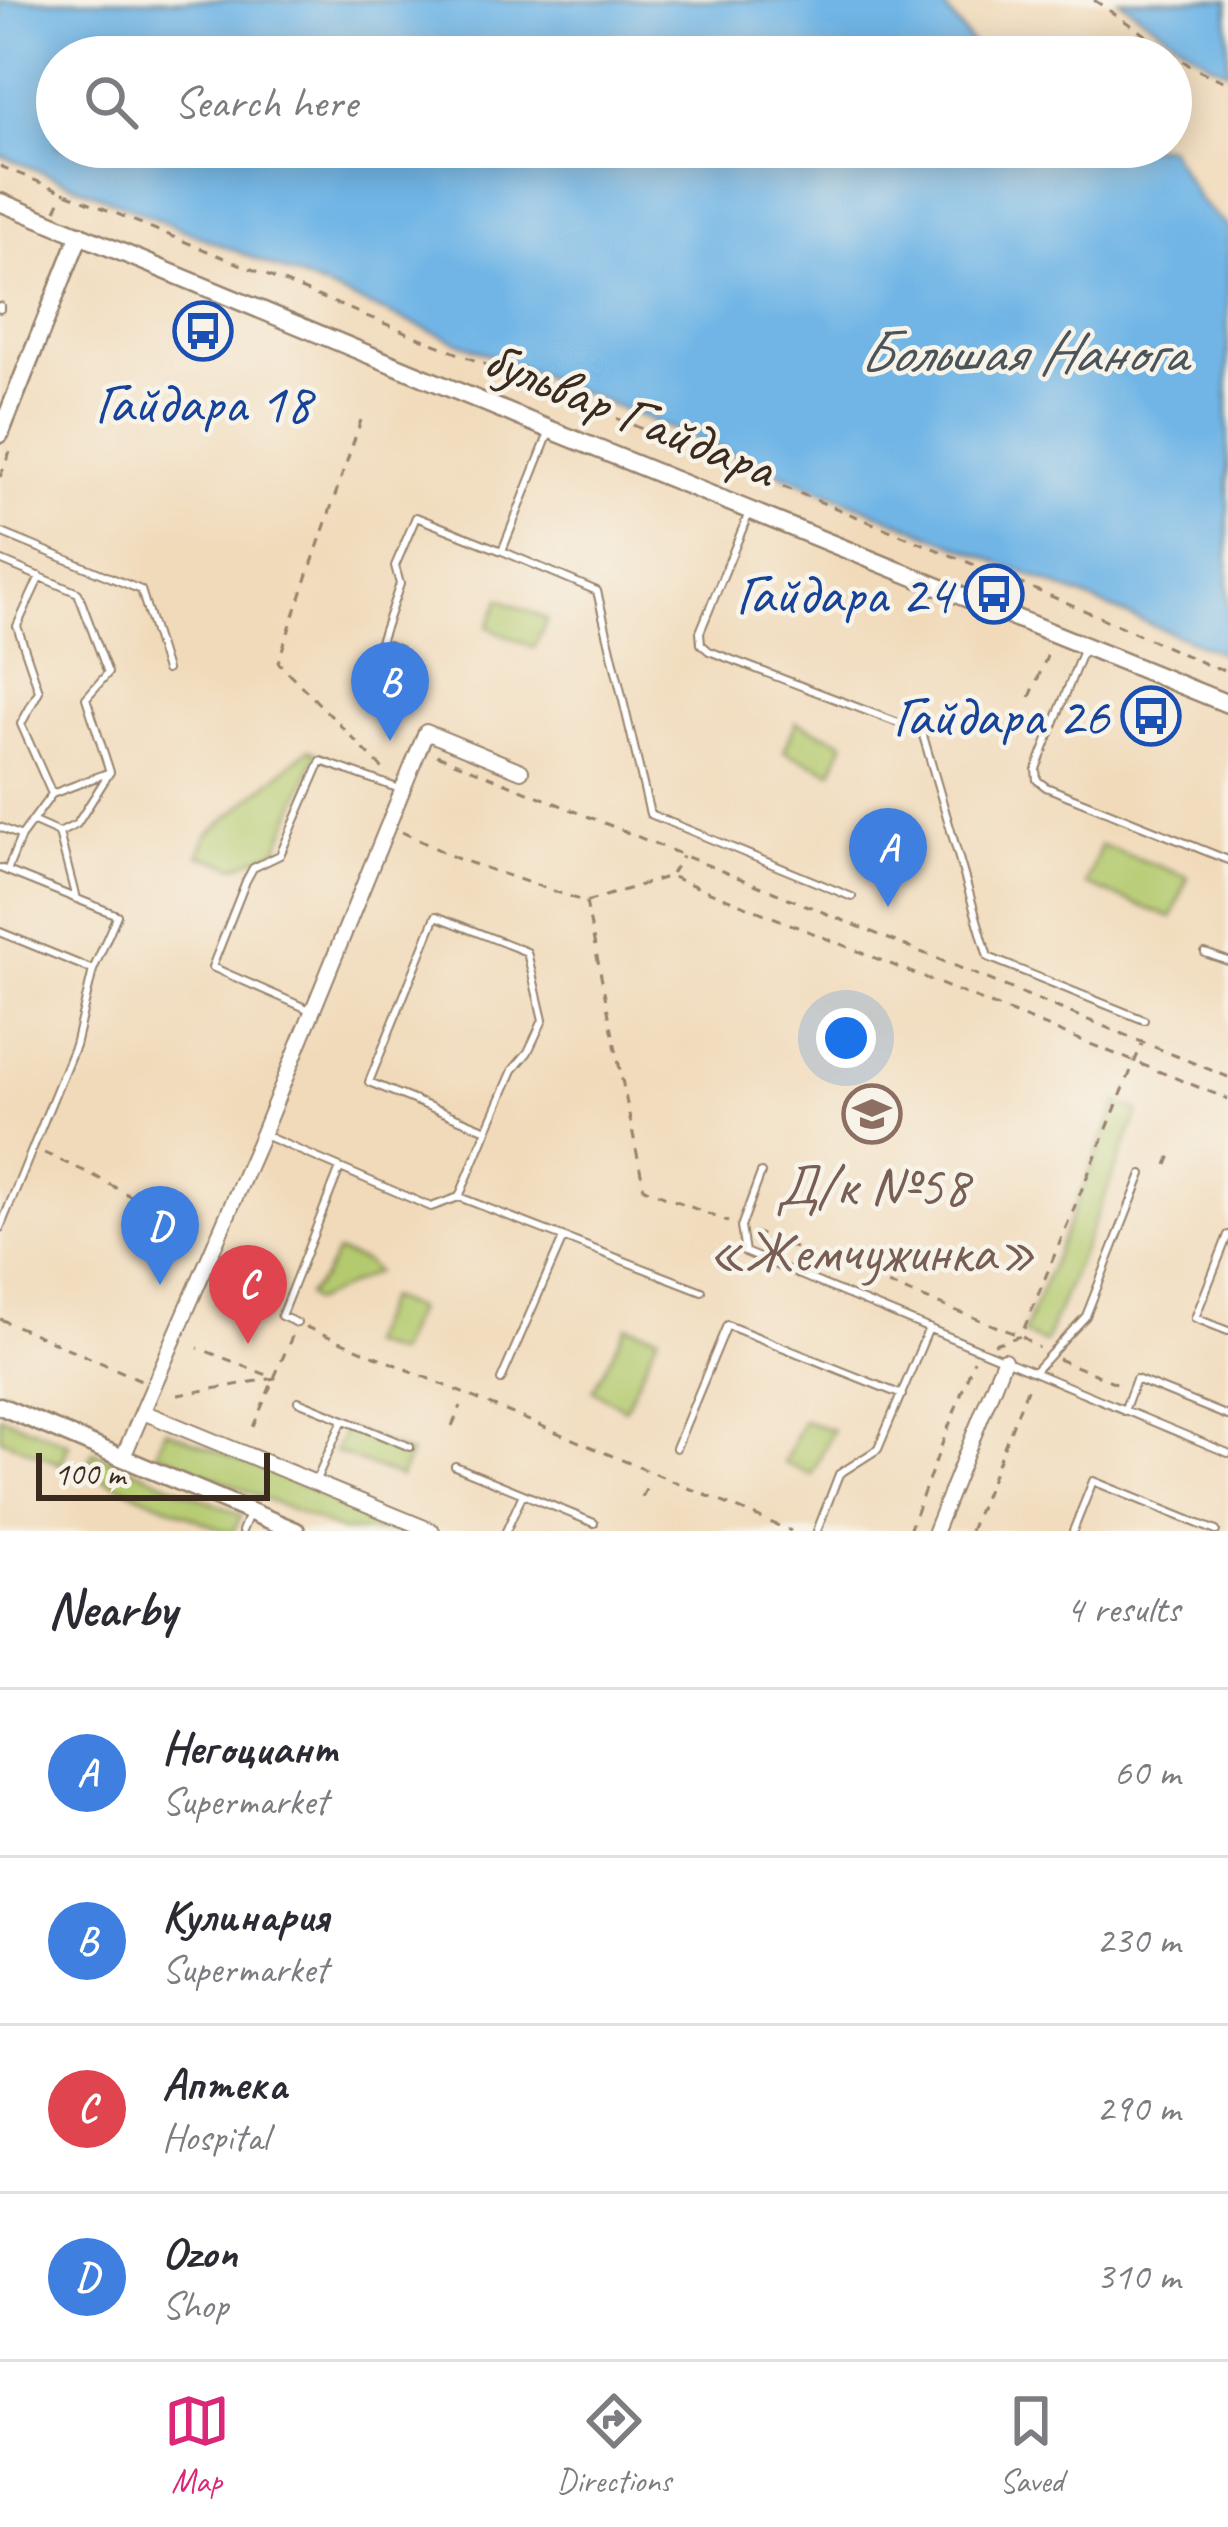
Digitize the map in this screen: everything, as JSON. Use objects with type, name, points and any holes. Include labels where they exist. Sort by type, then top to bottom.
[{"type":"street","name":"бульвар Гайдара","points":[[0,202],[1228,704]]},
{"type":"street","points":[[0,434],[80,234]]},
{"type":"street","points":[[123,1457],[314,1012],[426,732],[521,771]]},
{"type":"street","points":[[935,1531],[1004,1360]]},
{"type":"street","points":[[0,1406],[296,1531]]},
{"type":"street","points":[[143,1412],[432,1531]]},
{"type":"lane","points":[[502,550],[550,430]]},
{"type":"lane","points":[[751,510],[700,632],[701,644],[922,733],[988,957],[1144,1020]]},
{"type":"lane","points":[[400,650],[380,642],[400,584],[395,566],[416,517],[596,591],[650,814],[853,897]]},
{"type":"lane","points":[[0,532],[141,590],[166,670]]},
{"type":"lane","points":[[0,573],[3,561],[78,592],[108,674],[86,698],[110,772]]},
{"type":"lane","points":[[40,576],[17,626],[38,691],[21,724],[52,794]]},
{"type":"lane","points":[[1084,646],[1036,769],[1037,780],[1228,860]]},
{"type":"lane","points":[[314,1012],[212,968],[246,881],[253,868],[280,855],[321,761],[403,790]]},
{"type":"lane","points":[[0,1228],[75,1045],[93,970],[117,915],[4,869],[52,794],[110,772]]},
{"type":"lane","points":[[59,833],[77,824],[110,772]]},
{"type":"lane","points":[[34,822],[59,833]]},
{"type":"lane","points":[[0,827],[21,836]]},
{"type":"lane","points":[[59,833],[76,899]]},
{"type":"lane","points":[[459,1197],[513,1070],[528,1052],[543,1020],[526,952],[436,916],[369,1082],[487,1130]]},
{"type":"lane","points":[[0,932],[93,970]]},
{"type":"lane","points":[[1205,952],[1228,961]]},
{"type":"lane","points":[[262,1135],[431,1208],[459,1197],[702,1292]]},
{"type":"lane","points":[[297,1323],[281,1316],[340,1168]]},
{"type":"lane","points":[[761,1173],[741,1227],[745,1252],[1228,1453]]},
{"type":"lane","points":[[1034,1372],[1086,1316],[1142,1174]]},
{"type":"lane","points":[[1228,1235],[1195,1318],[1228,1331]]},
{"type":"lane","points":[[501,1380],[563,1238]]},
{"type":"lane","points":[[676,1448],[727,1325],[902,1395]]},
{"type":"lane","points":[[817,1531],[839,1474],[878,1449],[929,1328]]},
{"type":"lane","points":[[1124,1411],[1136,1379],[1228,1416]]},
{"type":"lane","points":[[298,1401],[410,1447]]},
{"type":"lane","points":[[315,1484],[344,1420]]},
{"type":"lane","points":[[455,1466],[594,1523]]},
{"type":"lane","points":[[1073,1531],[1093,1481],[1216,1531]]},
{"type":"lane","points":[[506,1531],[523,1494]]},
{"type":"lane","points":[[242,1531],[250,1510]]},
{"type":"path","points":[[1094,0],[1147,36]]},
{"type":"path","points":[[1192,67],[1228,83]]},
{"type":"path","points":[[0,166],[1228,671]]},
{"type":"path","points":[[56,211],[64,191]]},
{"type":"path","points":[[361,420],[278,662],[403,790]]},
{"type":"path","points":[[437,755],[1228,1077]]},
{"type":"path","points":[[389,827],[456,858],[586,902],[670,876],[1228,1099]]},
{"type":"path","points":[[670,876],[683,855]]},
{"type":"path","points":[[586,902],[644,1188],[1021,1336],[1049,1355],[1132,1390]]},
{"type":"path","points":[[1021,1336],[1142,1042]]},
{"type":"path","points":[[33,1148],[219,1235]]},
{"type":"path","points":[[1167,1166],[1171,1155]]},
{"type":"path","points":[[0,1319],[141,1380]]},
{"type":"path","points":[[253,1426],[297,1323],[791,1531]]},
{"type":"path","points":[[909,1531],[978,1349],[1021,1336]]},
{"type":"path","points":[[197,1348],[274,1378]]},
{"type":"path","points":[[970,1531],[1034,1372]]},
{"type":"path","points":[[178,1395],[274,1378]]},
{"type":"path","points":[[452,1426],[461,1406]]},
{"type":"path","points":[[642,1497],[650,1482]]},
{"type":"green space","points":[[500,599],[547,619],[534,648],[488,627]]},
{"type":"green space","points":[[796,722],[844,742],[832,772],[784,752]]},
{"type":"green space","points":[[309,749],[317,753],[277,850],[235,867],[199,855],[207,835]]},
{"type":"green space","points":[[1101,845],[1188,877],[1172,918],[1086,885]]},
{"type":"green space","points":[[1118,1103],[1139,1111],[1045,1343],[1023,1334]]},
{"type":"green space","points":[[337,1252],[366,1262],[376,1272],[313,1302],[307,1295]]},
{"type":"green space","points":[[387,1298],[416,1309],[396,1354],[366,1344]]},
{"type":"green space","points":[[627,1326],[658,1335],[625,1409],[593,1390]]},
{"type":"green space","points":[[0,1416],[69,1444],[61,1464],[0,1438]]},
{"type":"green space","points":[[803,1421],[833,1430],[812,1475],[784,1463]]},
{"type":"green space","points":[[345,1428],[410,1454],[400,1477],[335,1452]]},
{"type":"green space","points":[[166,1430],[411,1531],[341,1531],[156,1452]]},
{"type":"green space","points":[[93,1452],[241,1515],[234,1531],[224,1531],[85,1471]]},
{"type":"water","name":"Большая Нанога","points":[[0,0],[939,0],[966,36],[36,36],[36,168],[1180,168],[1199,200],[1228,228],[1228,656],[0,155]]},
{"type":"water","points":[[1119,0],[1228,0],[1228,71],[1192,51],[1192,36],[1171,36]]},
{"type":"place","name":"Гайдара 18","points":[[203,331]]},
{"type":"place","name":"Гайдара 24","points":[[994,594]]},
{"type":"place","name":"Гайдара 26","points":[[1151,716]]},
{"type":"place","name":"Кулинария","points":[[390,741]]},
{"type":"place","name":"Негоциант","points":[[888,907]]},
{"type":"place","name":"Д/к №58 «Жемчужинка»","points":[[872,1114]]},
{"type":"place","name":"Ozon","points":[[160,1285]]},
{"type":"place","name":"Аптека","points":[[248,1344]]}]
